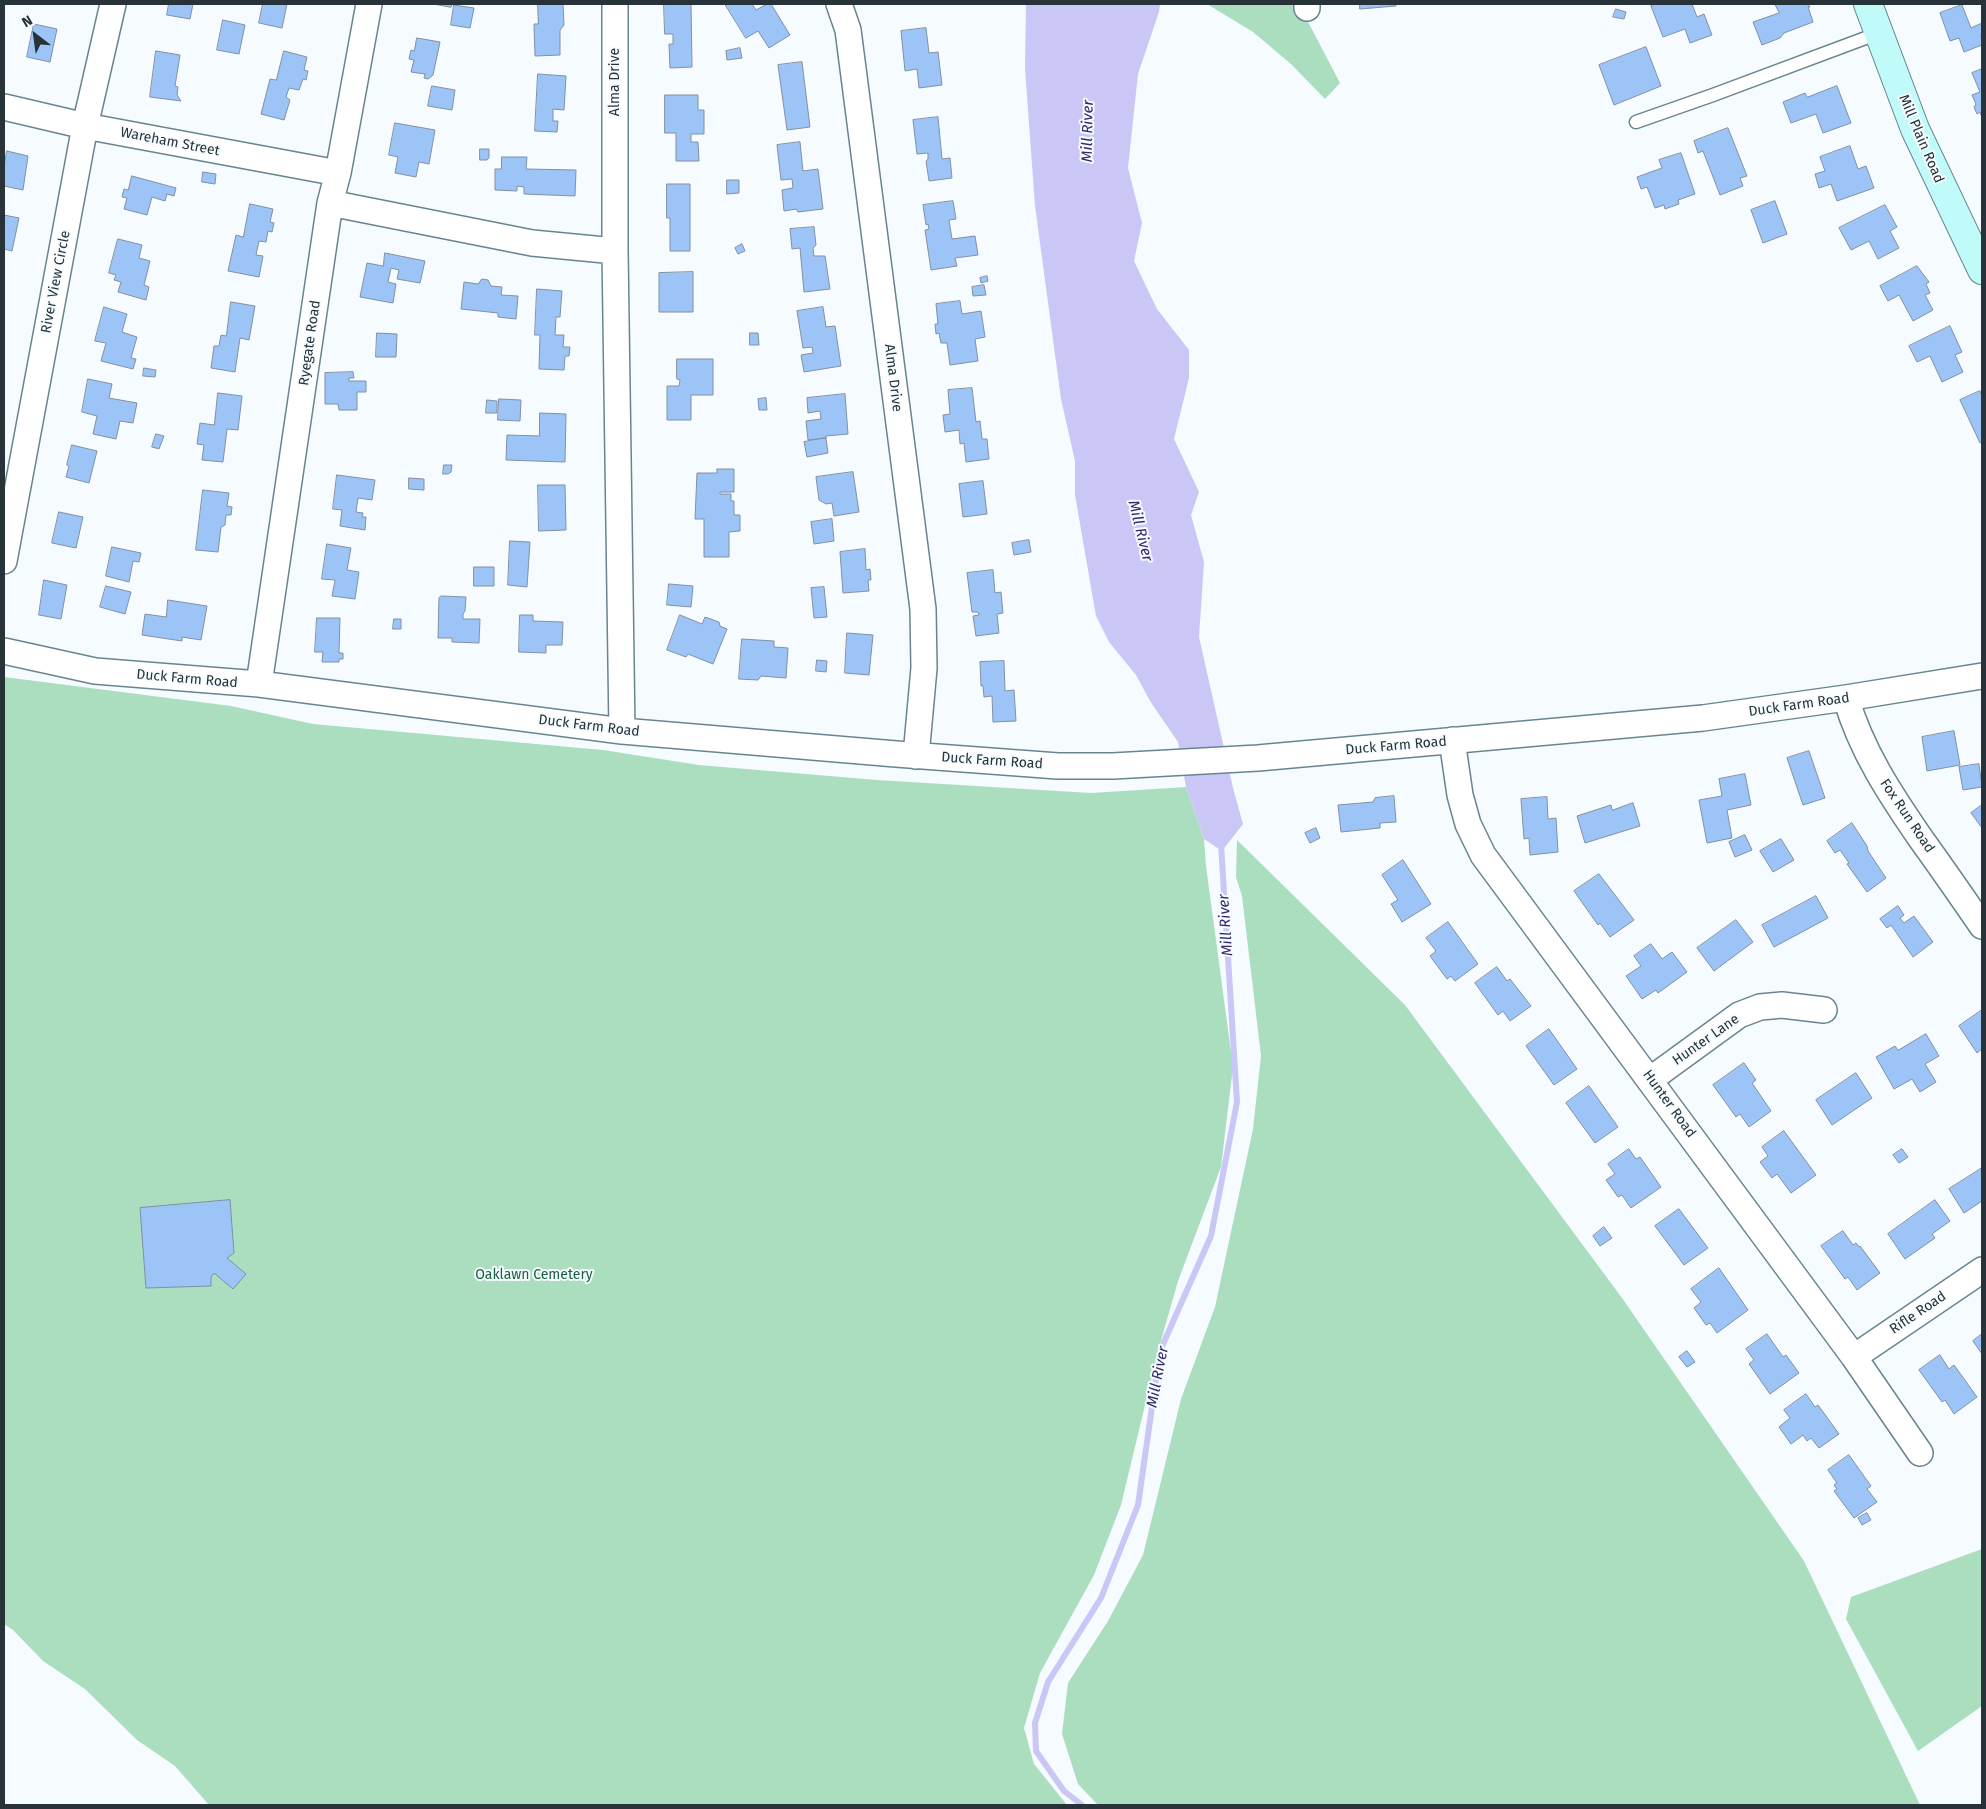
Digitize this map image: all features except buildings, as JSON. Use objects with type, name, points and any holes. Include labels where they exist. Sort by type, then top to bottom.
[{"type":"main road","name":"Mill Plain Road","points":[[1868,4],[1915,129],[1982,270]]},
{"type":"street","name":"River View Circle","points":[[4,561],[85,126],[113,4]]},
{"type":"street","name":"Ryegate Road","points":[[259,684],[330,203],[338,173],[369,4]]},
{"type":"street","name":"Alma Drive","points":[[615,4],[615,251],[622,731]]},
{"type":"street","name":"Alma Drive","points":[[838,4],[848,30],[923,609],[924,668],[916,756]]},
{"type":"street","name":"Wareham Street","points":[[4,107],[85,126],[338,173]]},
{"type":"street","points":[[330,203],[532,243],[615,251]]},
{"type":"street","name":"Duck Farm Road","points":[[4,650],[95,671],[259,684],[622,731],[1058,766],[1113,766],[1258,758],[1704,718],[1982,676]]},
{"type":"street","name":"Fox Run Road","points":[[1846,698],[1852,719],[1864,747],[1888,791],[1982,926]]},
{"type":"street","name":"Hunter Road","points":[[1452,740],[1460,794],[1468,824],[1483,855],[1651,1079],[1854,1357],[1920,1453]]},
{"type":"street","name":"Hunter Lane","points":[[1651,1079],[1739,1015],[1760,1007],[1782,1005],[1824,1010]]},
{"type":"street","name":"Rifle Road","points":[[1854,1357],[1982,1270]]},
{"type":"lane","points":[[1636,122],[1714,95],[1878,33]]},
{"type":"green space","points":[[1207,4],[1302,4],[1306,18],[1340,83],[1325,99],[1291,64],[1253,32]]},
{"type":"green space","name":"Oaklawn Cemetery","points":[[4,677],[231,706],[313,724],[603,750],[699,765],[877,780],[1091,793],[1186,787],[1204,839],[1233,1067],[1221,1167],[1178,1281],[1158,1351],[1121,1505],[1094,1575],[1040,1673],[1024,1728],[1034,1764],[1067,1805],[209,1805],[175,1766],[137,1740],[85,1689],[43,1661],[13,1630],[4,1624]]},
{"type":"green space","points":[[1237,840],[1405,1005],[1622,1298],[1804,1561],[1920,1805],[1098,1805],[1078,1784],[1062,1734],[1068,1683],[1108,1621],[1143,1555],[1181,1399],[1215,1307],[1253,1129],[1261,1056],[1242,896],[1236,877]]},
{"type":"green space","points":[[1982,1549],[1982,1706],[1918,1751],[1846,1619],[1851,1597]]},
{"type":"water","points":[[1026,4],[1160,4],[1138,74],[1128,168],[1142,223],[1134,261],[1157,309],[1189,350],[1189,378],[1174,439],[1199,492],[1191,515],[1204,562],[1199,637],[1243,824],[1222,851],[1204,839],[1186,787],[1178,742],[1150,701],[1136,675],[1109,642],[1096,616],[1075,495],[1075,461],[1061,399],[1035,206],[1025,68]]},
{"type":"waterway","name":"Mill River","points":[[1082,1805],[1064,1791],[1036,1751],[1035,1723],[1048,1682],[1101,1598],[1138,1505],[1160,1351],[1211,1236],[1237,1102],[1221,844]]}]
